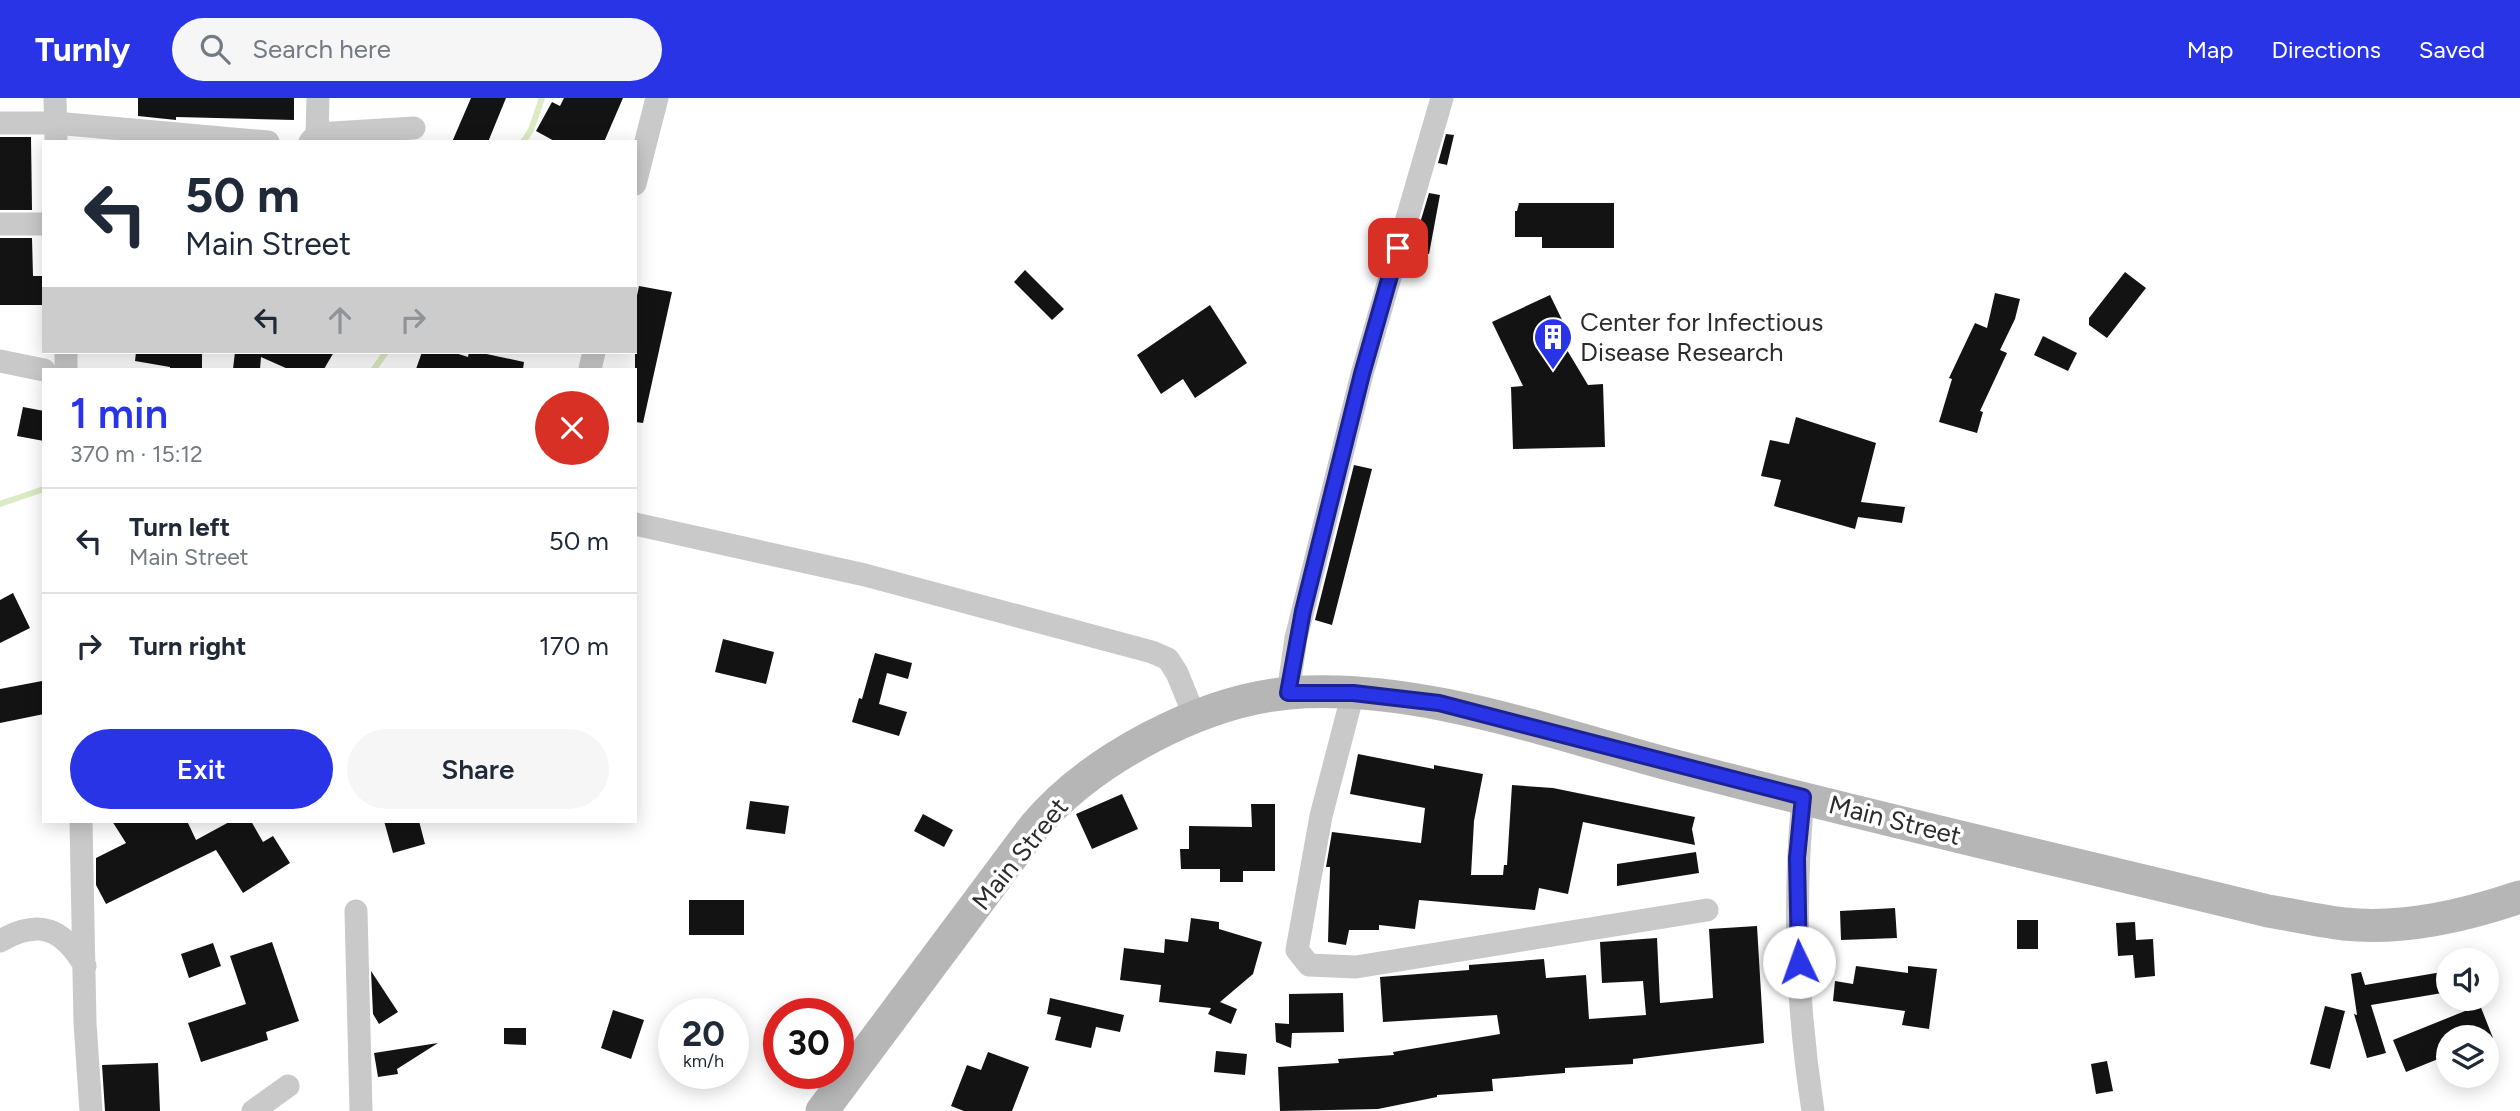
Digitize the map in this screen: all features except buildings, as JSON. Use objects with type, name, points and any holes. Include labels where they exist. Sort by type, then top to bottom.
[{"type":"main road","name":"Main Street","points":[[822,1111],[1046,814],[1069,793],[1142,742],[1195,716],[1230,705],[1288,693],[1353,693],[1439,703],[1803,797],[2269,911],[2344,924],[2390,926],[2463,916],[2520,897]]},
{"type":"street","points":[[55,98],[56,133]]},
{"type":"street","points":[[318,98],[314,138],[414,128]]},
{"type":"street","points":[[637,176],[657,98]]},
{"type":"street","points":[[1288,693],[1296,638],[1362,374],[1441,98]]},
{"type":"street","points":[[0,124],[56,133],[221,140]]},
{"type":"street","points":[[0,224],[42,224]]},
{"type":"street","points":[[0,361],[42,370]]},
{"type":"street","points":[[637,524],[865,575],[1152,652],[1168,659],[1177,673],[1195,716]]},
{"type":"street","points":[[1353,693],[1321,816],[1297,950],[1309,965],[1356,967],[1707,910]]},
{"type":"street","points":[[1803,797],[1797,858],[1797,936],[1807,1069],[1813,1111]]},
{"type":"street","points":[[81,823],[91,1111]]},
{"type":"street","points":[[356,911],[361,1111]]},
{"type":"street","points":[[0,941],[12,934],[38,928],[58,933],[74,947],[85,966]]},
{"type":"street","points":[[253,1111],[288,1086]]},
{"type":"waterway","points":[[524,140],[531,130],[542,98]]},
{"type":"waterway","points":[[375,368],[385,354]]},
{"type":"waterway","points":[[0,504],[42,490]]},
{"type":"place","name":"Center for Infectious Disease Research","points":[[1553,371]]},
{"type":"route","points":[[1398,248],[1362,374],[1296,638],[1288,693],[1353,693],[1439,703],[1692,771],[1803,797],[1797,858],[1799,962]]}]
